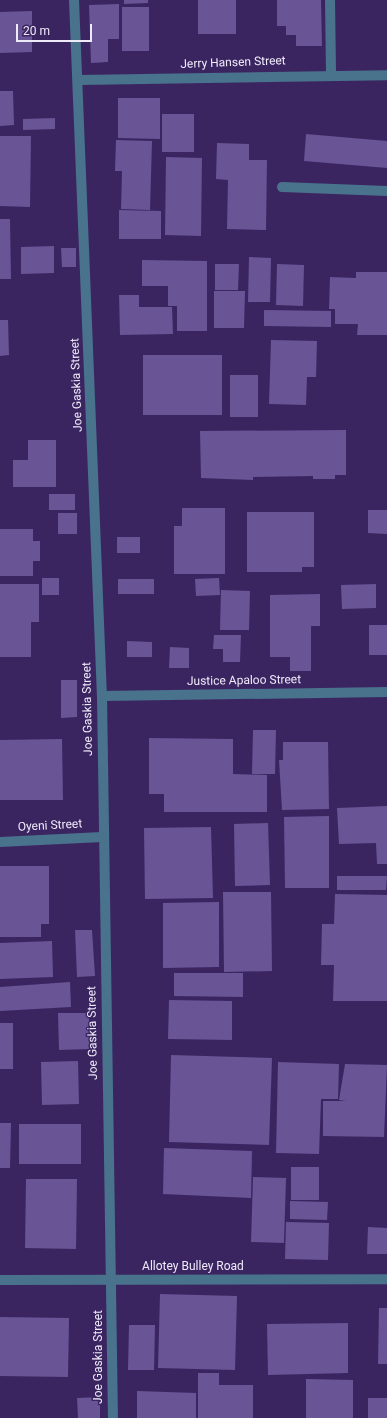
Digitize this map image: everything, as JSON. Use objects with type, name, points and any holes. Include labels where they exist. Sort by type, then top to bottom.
[{"type":"street","name":"Joe Gaskia Street","points":[[74,0],[79,80],[102,696],[102,837],[112,1281],[113,1418]]},
{"type":"street","points":[[330,0],[331,73]]},
{"type":"street","name":"Jerry Hansen Street","points":[[79,80],[331,73],[387,75]]},
{"type":"street","points":[[282,187],[387,191]]},
{"type":"street","name":"Justice Apaloo Street","points":[[102,696],[387,692]]},
{"type":"street","name":"Oyeni Street","points":[[0,842],[102,837]]},
{"type":"street","name":"Allotey Bulley Road","points":[[0,1280],[112,1281],[387,1279]]},
{"type":"building","points":[[124,0],[148,0],[148,3],[124,4]]},
{"type":"building","points":[[198,0],[236,0],[236,34],[198,34]]},
{"type":"building","points":[[277,0],[321,0],[322,46],[296,46],[296,35],[286,35],[286,26],[277,26]]},
{"type":"building","points":[[119,4],[119,39],[108,39],[108,62],[91,63],[89,5]]},
{"type":"building","points":[[122,7],[149,7],[149,51],[122,51]]},
{"type":"building","points":[[32,11],[32,52],[0,53],[0,12]]},
{"type":"building","points":[[0,91],[13,91],[14,125],[0,126]]},
{"type":"building","points":[[118,98],[160,98],[160,139],[118,138]]},
{"type":"building","points":[[162,114],[194,114],[194,152],[162,152]]},
{"type":"building","points":[[55,118],[55,129],[23,130],[23,119]]},
{"type":"building","points":[[306,134],[387,141],[387,168],[304,161]]},
{"type":"building","points":[[0,136],[31,136],[30,207],[0,206]]},
{"type":"building","points":[[116,140],[152,141],[150,210],[121,209],[122,171],[115,171]]},
{"type":"building","points":[[217,143],[249,144],[249,160],[267,160],[266,230],[227,229],[228,180],[216,179]]},
{"type":"building","points":[[166,157],[202,158],[201,236],[165,235]]},
{"type":"building","points":[[119,210],[161,211],[161,239],[119,239]]},
{"type":"building","points":[[0,219],[10,219],[11,279],[0,279]]},
{"type":"building","points":[[54,246],[54,273],[21,274],[21,247]]},
{"type":"building","points":[[61,248],[76,248],[76,267],[62,267]]},
{"type":"building","points":[[249,257],[271,258],[270,302],[248,302]]},
{"type":"building","points":[[142,260],[207,261],[207,331],[177,331],[177,306],[168,306],[168,286],[142,286]]},
{"type":"building","points":[[215,264],[239,264],[238,290],[215,290]]},
{"type":"building","points":[[277,264],[304,265],[303,306],[276,305]]},
{"type":"building","points":[[356,272],[387,272],[387,335],[357,335],[358,324],[335,324],[335,309],[329,309],[330,277],[356,278]]},
{"type":"building","points":[[214,291],[245,291],[244,328],[214,328]]},
{"type":"building","points":[[119,295],[139,295],[139,307],[172,307],[173,334],[120,335]]},
{"type":"building","points":[[264,310],[331,311],[331,327],[264,326]]},
{"type":"building","points":[[0,320],[8,320],[9,355],[0,356]]},
{"type":"building","points":[[271,340],[317,341],[316,377],[307,377],[306,405],[269,404]]},
{"type":"building","points":[[143,355],[222,355],[222,415],[143,415]]},
{"type":"building","points":[[230,375],[258,375],[258,417],[230,417]]},
{"type":"building","points":[[346,430],[346,475],[335,475],[335,479],[313,479],[313,476],[253,477],[253,480],[201,478],[200,431]]},
{"type":"building","points":[[28,440],[56,440],[56,487],[13,487],[13,460],[28,460]]},
{"type":"building","points":[[49,494],[75,494],[75,510],[49,510]]},
{"type":"building","points":[[182,508],[225,508],[225,574],[174,574],[174,526],[182,526]]},
{"type":"building","points":[[368,510],[387,510],[387,534],[368,533]]},
{"type":"building","points":[[247,512],[314,512],[314,567],[302,567],[302,572],[247,572]]},
{"type":"building","points":[[58,513],[77,513],[77,534],[58,534]]},
{"type":"building","points":[[0,529],[33,529],[33,541],[40,541],[40,561],[33,561],[33,576],[0,576]]},
{"type":"building","points":[[117,537],[140,537],[140,553],[117,553]]},
{"type":"building","points":[[42,578],[59,578],[59,595],[42,595]]},
{"type":"building","points":[[219,578],[220,595],[196,596],[195,579]]},
{"type":"building","points":[[118,579],[154,579],[154,594],[118,594]]},
{"type":"building","points":[[0,584],[39,584],[39,622],[31,622],[31,657],[0,657]]},
{"type":"building","points":[[376,584],[376,608],[342,609],[341,585]]},
{"type":"building","points":[[221,590],[250,591],[249,630],[220,630]]},
{"type":"building","points":[[320,594],[320,626],[311,626],[311,671],[290,671],[290,657],[270,657],[270,595]]},
{"type":"building","points":[[369,625],[387,625],[387,655],[369,655]]},
{"type":"building","points":[[214,635],[241,635],[240,662],[223,662],[223,649],[213,649]]},
{"type":"building","points":[[127,641],[152,642],[152,657],[127,657]]},
{"type":"building","points":[[170,647],[189,648],[189,668],[169,668]]},
{"type":"building","points":[[61,680],[77,680],[77,717],[61,718]]},
{"type":"building","points":[[253,730],[276,730],[275,774],[252,774]]},
{"type":"building","points":[[149,738],[233,739],[233,774],[267,775],[267,812],[164,812],[164,794],[149,794]]},
{"type":"building","points":[[62,739],[63,800],[0,800],[0,740]]},
{"type":"building","points":[[283,742],[328,742],[329,809],[282,810],[279,760],[283,760]]},
{"type":"building","points":[[387,806],[387,864],[377,864],[376,843],[339,844],[337,808]]},
{"type":"building","points":[[329,816],[329,888],[285,888],[284,817]]},
{"type":"building","points":[[268,823],[270,885],[235,886],[234,824]]},
{"type":"building","points":[[211,827],[213,898],[145,899],[144,828]]},
{"type":"building","points":[[0,866],[49,866],[49,924],[41,924],[41,937],[0,937]]},
{"type":"building","points":[[337,876],[387,876],[386,890],[337,890]]},
{"type":"building","points":[[223,892],[271,892],[272,971],[224,972]]},
{"type":"building","points":[[335,894],[387,895],[387,1001],[333,1001],[334,965],[321,965],[322,924],[334,924]]},
{"type":"building","points":[[219,902],[219,967],[163,968],[163,903]]},
{"type":"building","points":[[75,930],[92,930],[95,976],[77,977]]},
{"type":"building","points":[[52,941],[53,977],[0,979],[0,943]]},
{"type":"building","points":[[174,973],[243,973],[243,997],[174,996]]},
{"type":"building","points":[[70,982],[71,1007],[0,1011],[0,987]]},
{"type":"building","points":[[169,1000],[232,1001],[232,1040],[168,1039]]},
{"type":"building","points":[[58,1013],[89,1013],[89,1049],[59,1050]]},
{"type":"building","points":[[0,1023],[13,1023],[13,1069],[0,1069]]},
{"type":"building","points":[[171,1055],[272,1058],[269,1145],[169,1142]]},
{"type":"building","points":[[78,1061],[79,1104],[42,1105],[41,1062]]},
{"type":"building","points":[[278,1062],[339,1064],[338,1099],[321,1099],[319,1154],[276,1153]]},
{"type":"building","points":[[345,1064],[387,1065],[384,1137],[323,1136],[323,1101],[346,1101],[339,1100]]},
{"type":"building","points":[[0,1123],[11,1123],[10,1168],[0,1168]]},
{"type":"building","points":[[19,1124],[81,1124],[81,1164],[19,1164]]},
{"type":"building","points":[[164,1148],[252,1151],[251,1198],[163,1194]]},
{"type":"building","points":[[291,1167],[319,1167],[319,1200],[291,1200]]},
{"type":"building","points":[[253,1177],[286,1178],[284,1243],[251,1242]]},
{"type":"building","points":[[26,1179],[77,1179],[76,1249],[25,1248]]},
{"type":"building","points":[[290,1201],[328,1202],[327,1220],[290,1219]]},
{"type":"building","points":[[286,1222],[329,1223],[328,1260],[285,1259]]},
{"type":"building","points":[[368,1227],[387,1228],[387,1254],[367,1254]]},
{"type":"building","points":[[160,1294],[237,1296],[235,1370],[158,1368]]},
{"type":"building","points":[[379,1308],[387,1308],[387,1364],[378,1364]]},
{"type":"building","points":[[0,1317],[69,1318],[68,1377],[0,1376]]},
{"type":"building","points":[[348,1323],[348,1373],[268,1375],[267,1324]]},
{"type":"building","points":[[129,1325],[155,1325],[154,1370],[128,1370]]},
{"type":"building","points":[[198,1373],[219,1373],[219,1385],[253,1385],[253,1418],[198,1418]]},
{"type":"building","points":[[306,1379],[353,1380],[353,1418],[306,1418]]},
{"type":"building","points":[[137,1391],[196,1393],[196,1418],[137,1418]]},
{"type":"building","points":[[100,1397],[100,1418],[78,1418],[77,1398]]},
{"type":"building","points":[[368,1398],[387,1398],[387,1418],[368,1418]]}]
